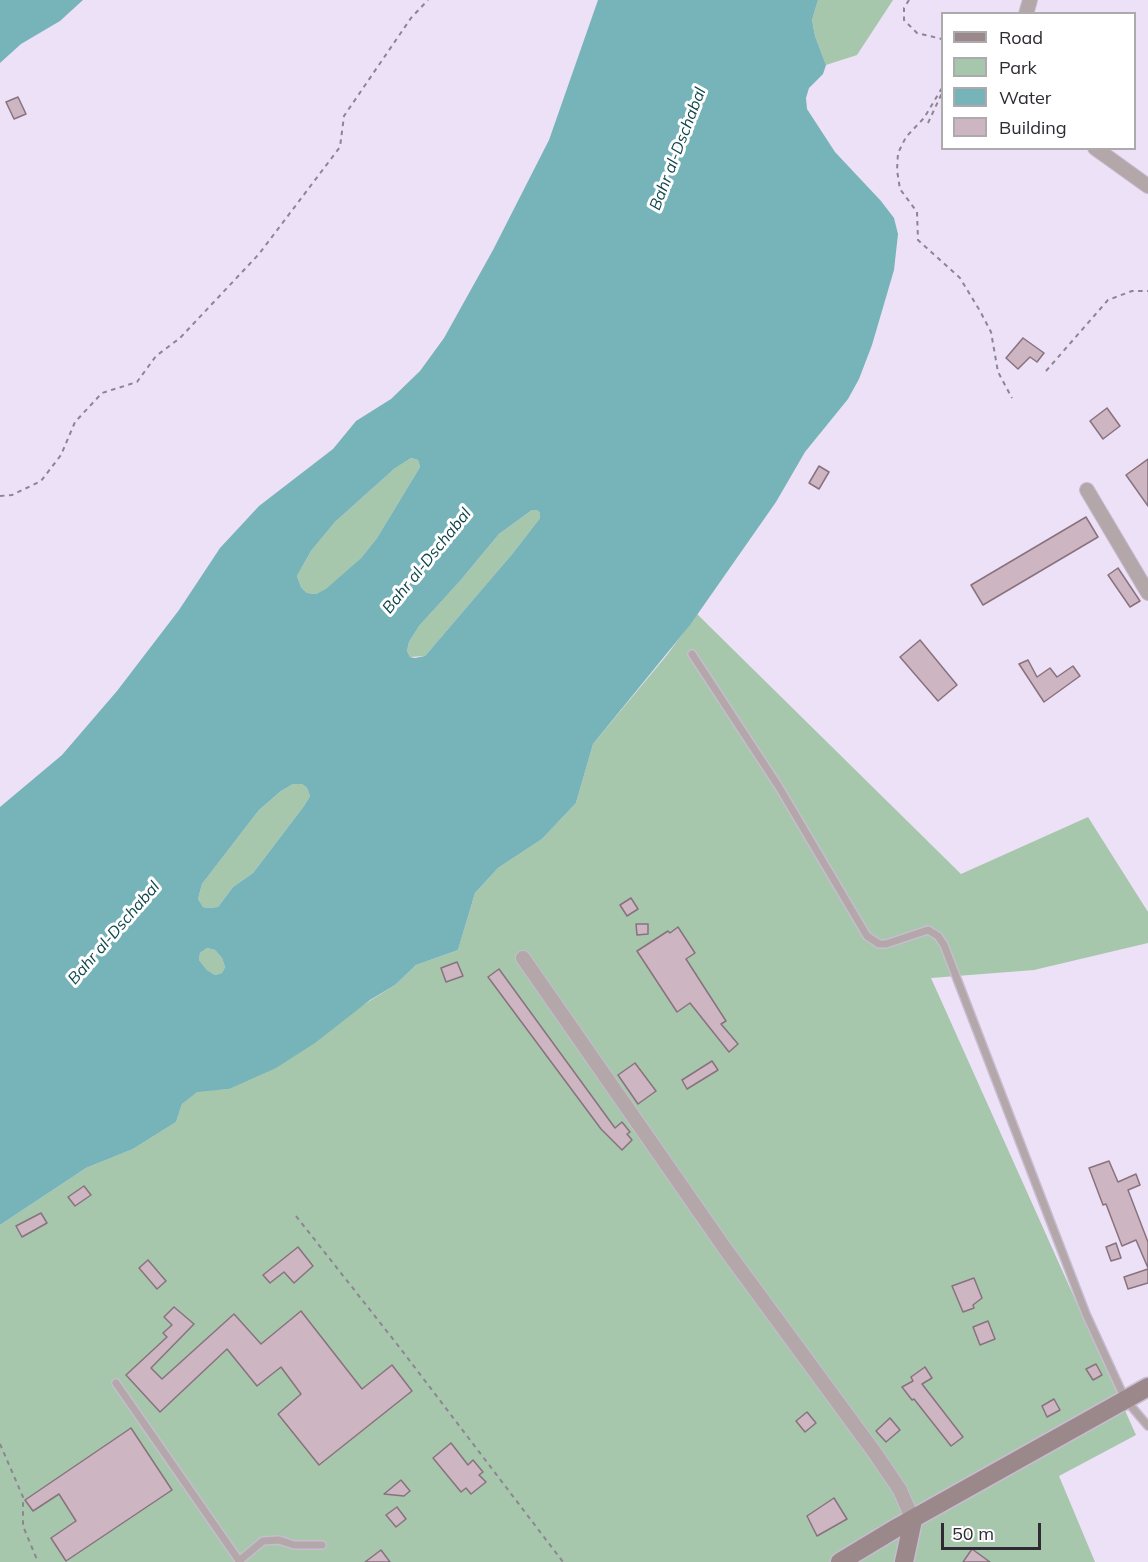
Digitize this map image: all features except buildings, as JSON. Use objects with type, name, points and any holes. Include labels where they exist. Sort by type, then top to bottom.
[{"type":"main road","points":[[840,1562],[1148,1387]]},
{"type":"main road","points":[[904,1562],[913,1520]]},
{"type":"street","points":[[1098,150],[1148,186]]},
{"type":"street","points":[[1087,490],[1148,593]]},
{"type":"street","points":[[523,958],[726,1250],[875,1453],[900,1490],[913,1520]]},
{"type":"lane","points":[[692,654],[779,787],[867,936],[879,944],[886,944],[928,930],[938,936],[944,945],[1086,1314],[1125,1398],[1148,1426]]},
{"type":"lane","points":[[116,1383],[240,1561],[263,1541],[279,1540],[294,1545],[322,1545]]},
{"type":"path","points":[[0,496],[12,495],[41,482],[61,456],[75,422],[102,393],[137,382],[156,356],[180,338],[259,254],[340,147],[344,116],[411,18],[428,0]]},
{"type":"path","points":[[909,0],[904,9],[904,20],[917,33],[941,39]]},
{"type":"path","points":[[941,90],[924,118],[906,137],[898,153],[897,170],[900,189],[917,212],[918,240],[960,278],[980,311],[991,332],[998,372],[1012,398]]},
{"type":"path","points":[[928,123],[941,95]]},
{"type":"path","points":[[1046,371],[1108,300],[1132,291],[1148,291]]},
{"type":"path","points":[[296,1216],[563,1562]]},
{"type":"path","points":[[0,1444],[23,1497],[24,1526],[38,1562]]},
{"type":"green space","points":[[818,0],[893,0],[857,55],[826,65],[815,36],[812,20]]},
{"type":"green space","points":[[411,458],[418,460],[420,467],[377,538],[361,558],[326,590],[316,594],[307,593],[301,587],[297,576],[311,551],[335,522],[394,469]]},
{"type":"green space","points":[[532,510],[540,513],[540,518],[513,553],[425,656],[410,657],[407,651],[409,642],[419,626],[499,534]]},
{"type":"green space","points":[[697,614],[961,874],[1088,817],[1148,912],[1148,943],[1034,970],[931,978],[1136,1435],[1059,1476],[1095,1562],[0,1562],[0,1225],[86,1168],[133,1149],[176,1122],[182,1104],[197,1091],[229,1089],[395,985],[416,965],[458,950],[475,893],[498,868],[542,839],[576,803],[593,744],[667,655]]},
{"type":"green space","points":[[293,784],[302,784],[307,788],[310,796],[304,806],[253,873],[233,887],[218,907],[203,907],[198,899],[202,884],[259,810]]},
{"type":"green space","points":[[207,948],[215,950],[222,958],[225,967],[222,973],[215,975],[207,970],[199,960],[200,953]]},
{"type":"water","points":[[0,0],[83,0],[60,21],[21,44],[0,63]]},
{"type":"water","name":"Bahr al-Dschabal","points":[[598,0],[818,0],[812,20],[815,36],[826,65],[823,74],[809,88],[806,98],[807,109],[835,152],[894,218],[898,234],[894,270],[872,345],[859,379],[848,399],[805,452],[776,502],[690,625],[593,744],[576,803],[542,839],[498,868],[475,893],[458,950],[416,965],[395,985],[370,1000],[315,1043],[276,1068],[229,1089],[197,1092],[182,1104],[176,1122],[133,1149],[86,1168],[0,1225],[0,807],[62,755],[117,691],[179,610],[220,548],[259,506],[333,449],[356,421],[391,399],[420,371],[444,338],[493,250],[549,140]],"holes":[[[411,458],[418,460],[420,467],[377,538],[361,558],[326,589],[316,594],[307,593],[301,587],[297,576],[311,551],[335,522],[394,469]],[[532,510],[540,513],[540,518],[513,553],[425,656],[410,657],[407,651],[409,642],[419,626],[499,534]],[[293,784],[302,784],[307,788],[310,796],[253,873],[233,887],[218,907],[203,907],[198,899],[202,884],[259,810]],[[207,948],[215,950],[222,958],[225,967],[222,973],[215,975],[207,970],[199,960],[200,953]]]}]
